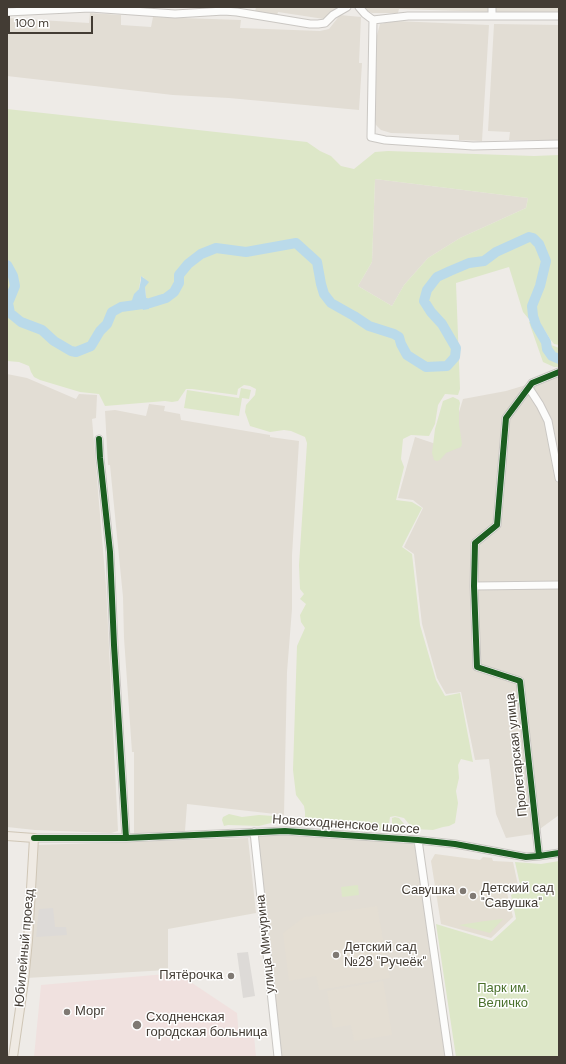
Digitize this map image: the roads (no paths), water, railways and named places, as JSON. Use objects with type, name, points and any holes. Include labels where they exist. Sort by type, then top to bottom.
[{"type":"main road","name":"Новосходненское шоссе","points":[[7,836],[34,838]]},
{"type":"main road","name":"Юбилейный проезд","points":[[13,1057],[24,981],[28,940],[34,838]]},
{"type":"street","points":[[7,12],[90,8],[176,14],[224,11],[314,24],[325,23],[347,7]]},
{"type":"street","points":[[359,7],[373,20],[408,16],[559,16]]},
{"type":"street","points":[[492,7],[492,15]]},
{"type":"street","points":[[373,20],[371,137],[386,140],[473,146],[559,144]]},
{"type":"street","points":[[559,372],[532,383],[528,388],[543,409],[548,421],[559,478]]},
{"type":"street","name":"Пролетарская улица","points":[[528,388],[506,418],[497,525],[476,543],[474,586],[478,666],[520,681],[540,856]]},
{"type":"street","points":[[99,439],[110,552],[126,838]]},
{"type":"street","points":[[474,586],[559,585]]},
{"type":"street","name":"Новосходненское шоссе","points":[[34,838],[126,838],[308,831],[455,844],[526,857],[559,853]]},
{"type":"street","name":"улица Мичурина","points":[[254,832],[278,1057]]},
{"type":"street","points":[[418,840],[449,1057]]},
{"type":"water","points":[[141,276],[149,282],[145,287],[146,297],[150,303],[149,309],[143,310],[142,307],[139,306],[120,309],[131,303],[134,294],[139,289]]},
{"type":"waterway","points":[[7,265],[13,276],[15,286],[8,303],[10,313],[21,322],[42,330],[54,341],[71,351],[76,352],[91,346],[100,331],[107,324],[112,312],[121,307],[150,303],[166,298],[174,292],[179,283],[179,275],[188,264],[201,254],[216,248],[246,252],[296,243],[317,262],[324,294],[331,303],[369,326],[399,337],[407,355],[426,367],[447,366],[455,357],[456,348],[442,324],[431,312],[424,301],[427,290],[437,277],[469,263],[484,261],[496,252],[529,237],[533,238],[539,244],[546,261],[540,286],[532,306],[533,316],[536,325],[546,342],[547,349],[552,356],[559,359]]},
{"type":"place","name":"Савушка","points":[[463,891]]},
{"type":"place","name":"Детский сад \"Савушка\"","points":[[473,896]]},
{"type":"place","name":"Детский сад №28 \"Ручеёк\"","points":[[336,955]]},
{"type":"place","name":"Пятёрочка","points":[[231,976]]},
{"type":"place","name":"Морг","points":[[67,1012]]},
{"type":"place","name":"Сходненская городская больница","points":[[137,1025]]},
{"type":"park label","name":"Парк им. Величко","points":[[503,996]]}]
